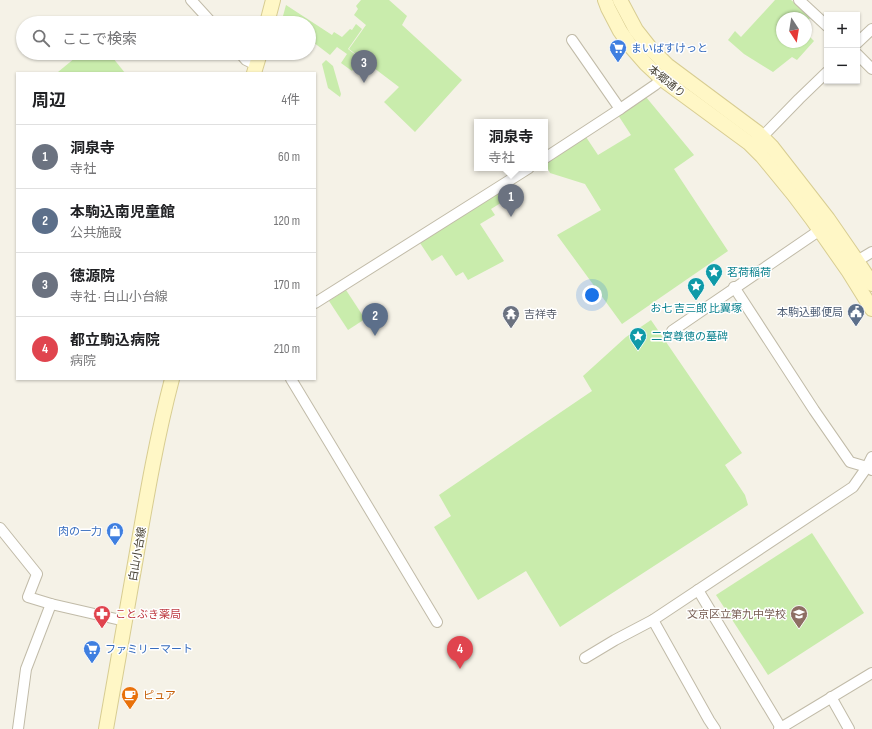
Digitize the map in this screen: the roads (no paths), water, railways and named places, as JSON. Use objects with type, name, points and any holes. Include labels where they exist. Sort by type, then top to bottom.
[{"type":"main road","points":[[269,16],[273,0]]},
{"type":"main road","name":"本郷通り","points":[[605,0],[620,31],[646,64],[662,79],[749,143],[772,168],[820,230]]},
{"type":"main road","name":"本郷通り","points":[[620,0],[636,30],[651,49],[667,65],[760,134],[772,147],[828,219],[858,261]]},
{"type":"main road","points":[[820,230],[872,309]]},
{"type":"main road","points":[[858,261],[872,284]]},
{"type":"main road","name":"白山小台線","points":[[106,729],[163,414],[172,380]]},
{"type":"street","points":[[191,0],[206,16]]},
{"type":"street","points":[[799,0],[824,23]]},
{"type":"street","points":[[860,40],[872,29]]},
{"type":"street","points":[[572,40],[620,109]]},
{"type":"street","points":[[860,57],[872,69]]},
{"type":"street","points":[[246,60],[257,64]]},
{"type":"street","points":[[749,143],[757,140],[760,134],[824,75]]},
{"type":"street","points":[[548,156],[620,109],[662,79]]},
{"type":"street","points":[[316,302],[524,171]]},
{"type":"street","points":[[672,331],[734,287],[820,230]]},
{"type":"street","points":[[858,261],[872,252]]},
{"type":"street","points":[[734,287],[850,462],[869,468]]},
{"type":"street","points":[[292,380],[437,622]]},
{"type":"street","points":[[585,658],[653,620],[853,487],[869,468],[872,457]]},
{"type":"street","points":[[0,528],[37,574],[28,597],[51,604],[125,621]]},
{"type":"street","points":[[698,590],[780,729],[872,673]]},
{"type":"street","points":[[18,729],[26,669],[51,604]]},
{"type":"street","points":[[653,620],[715,729]]},
{"type":"street","points":[[832,697],[848,729]]},
{"type":"place","name":"まいばすけっと","points":[[618,63]]},
{"type":"place","name":"徳源院","points":[[364,83]]},
{"type":"place","name":"洞泉寺","points":[[511,217]]},
{"type":"place","name":"茗荷稲荷","points":[[714,287]]},
{"type":"place","name":"お七 吉三郎 比翼塚","points":[[696,301]]},
{"type":"place","name":"本駒込郵便局","points":[[856,327]]},
{"type":"place","name":"吉祥寺","points":[[511,329]]},
{"type":"place","name":"本駒込南児童館","points":[[375,336]]},
{"type":"place","name":"二宮尊徳の墓碑","points":[[638,351]]},
{"type":"place","name":"肉の一力","points":[[115,546]]},
{"type":"place","name":"ことぶき薬局","points":[[102,629]]},
{"type":"place","name":"文京区立第九中学校","points":[[799,629]]},
{"type":"place","name":"ファミリーマート","points":[[92,664]]},
{"type":"place","name":"都立駒込病院","points":[[460,669]]},
{"type":"place","name":"ピュア","points":[[130,710]]}]
